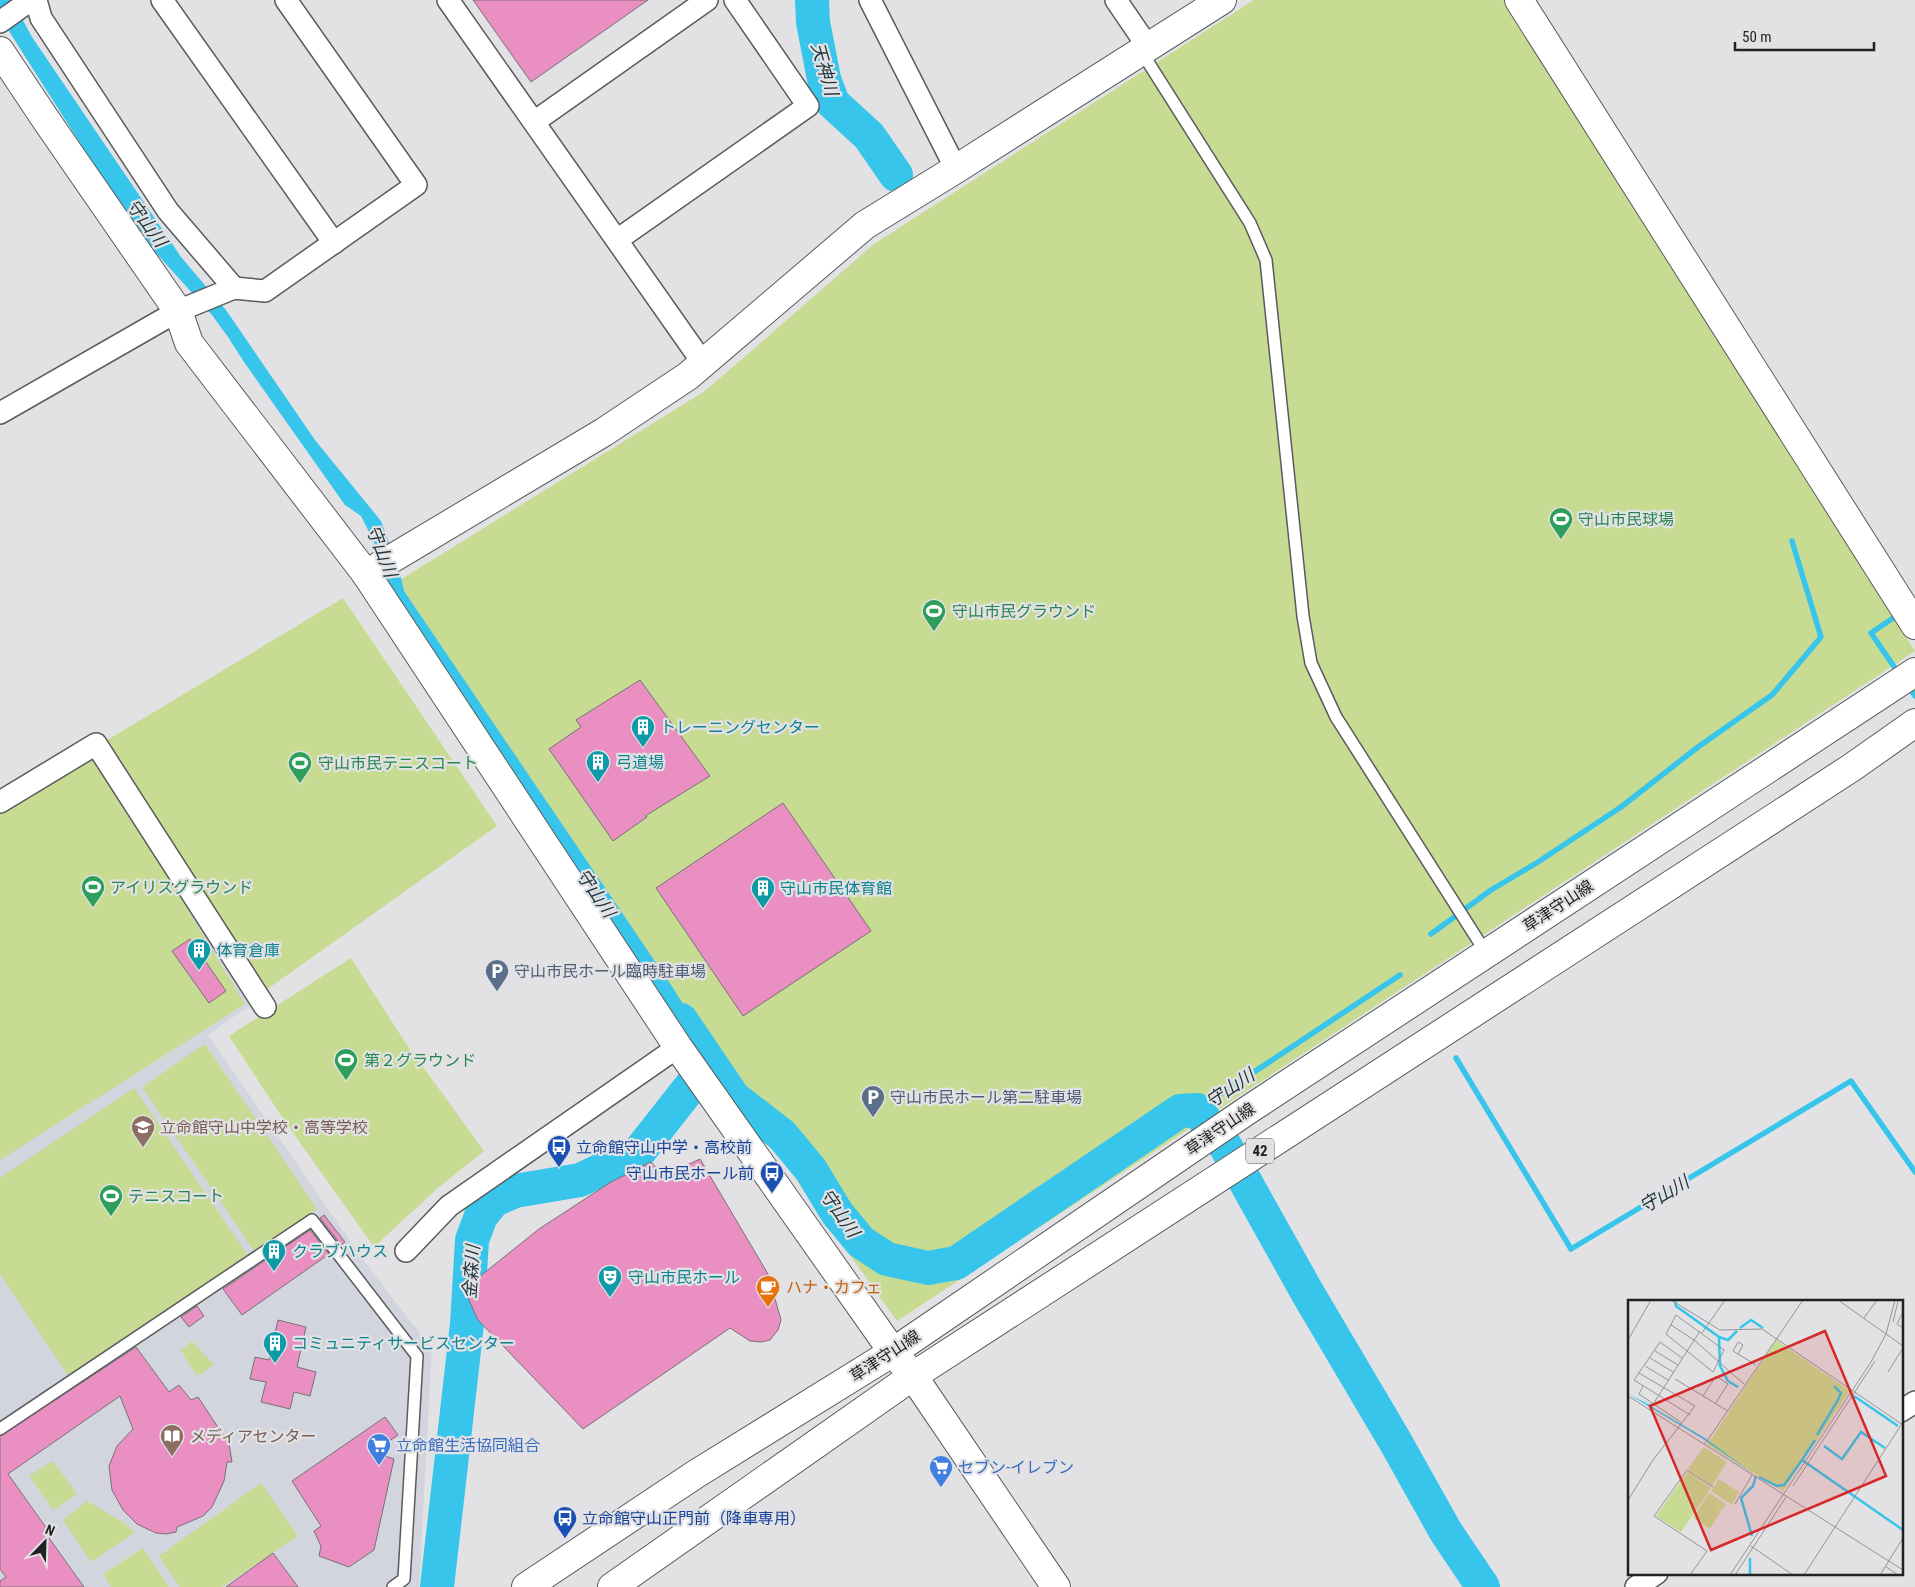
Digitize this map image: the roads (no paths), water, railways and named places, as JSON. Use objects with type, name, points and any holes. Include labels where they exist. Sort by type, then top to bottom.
[{"type":"street","points":[[0,22],[31,0]]},
{"type":"street","points":[[36,0],[41,18],[168,211],[234,288]]},
{"type":"street","points":[[162,0],[334,244]]},
{"type":"street","points":[[0,413],[178,311],[234,288],[265,291],[416,185],[286,0]]},
{"type":"street","points":[[448,0],[703,363]]},
{"type":"street","points":[[534,122],[707,0]]},
{"type":"street","points":[[617,240],[808,106],[736,0]]},
{"type":"street","points":[[870,0],[956,169]]},
{"type":"street","points":[[1116,0],[1144,49]]},
{"type":"street","points":[[366,574],[604,432],[688,376],[865,225],[1222,0]]},
{"type":"street","points":[[1519,0],[1915,625]]},
{"type":"street","points":[[0,51],[178,311],[189,343],[366,574],[684,1055],[893,1352],[913,1376],[1056,1587]]},
{"type":"street","name":"草津守山線","points":[[526,1587],[696,1474],[893,1352],[1248,1110],[1915,672]]},
{"type":"street","name":"草津守山線","points":[[612,1587],[913,1376],[1842,773],[1915,723]]},
{"type":"street","points":[[0,802],[96,744],[265,1007]]},
{"type":"street","points":[[406,1251],[449,1206],[684,1055]]},
{"type":"street","points":[[1902,1410],[1915,1402]]},
{"type":"street","points":[[1636,1587],[1656,1574]]},
{"type":"lane","points":[[1144,49],[1250,223],[1266,260],[1303,616],[1311,663],[1336,717],[1481,945]]},
{"type":"lane","points":[[0,1429],[312,1220],[417,1356],[404,1579],[393,1587]]},
{"type":"water","points":[[0,0],[12,0],[32,37],[181,257],[226,310],[315,440],[381,521],[400,573],[404,591],[673,988],[712,1050],[701,1064],[389,599],[388,579],[373,540],[361,516],[345,505],[212,315],[147,243],[106,184],[0,17]]},
{"type":"waterway","name":"天神川","points":[[812,0],[813,22],[824,79],[833,103],[869,136],[896,175]]},
{"type":"waterway","points":[[1431,934],[1491,890],[1538,862],[1621,807],[1698,747],[1772,695],[1821,637],[1792,541]]},
{"type":"waterway","points":[[1899,614],[1871,633],[1899,674]]},
{"type":"waterway","points":[[1908,686],[1915,696]]},
{"type":"waterway","name":"守山川","points":[[1197,1110],[1400,975]]},
{"type":"waterway","name":"守山川","points":[[681,1020],[734,1098],[782,1135],[811,1170],[837,1213],[861,1242],[887,1259],[928,1268],[956,1263],[1180,1111],[1197,1110],[1226,1147],[1307,1292],[1446,1532],[1483,1587]]},
{"type":"waterway","name":"守山川","points":[[1456,1058],[1571,1249],[1851,1081],[1915,1172]]},
{"type":"waterway","name":"金森川","points":[[437,1587],[467,1324],[472,1240],[481,1216],[494,1200],[515,1191],[580,1180],[639,1152],[709,1063]]},
{"type":"place","name":"守山市民球場","points":[[1561,540]]},
{"type":"place","name":"守山市民グラウンド","points":[[934,632]]},
{"type":"place","name":"トレーニングセンター","points":[[643,748]]},
{"type":"place","name":"弓道場","points":[[598,783]]},
{"type":"place","name":"守山市民テニスコート","points":[[300,784]]},
{"type":"place","name":"アイリスグラウンド","points":[[93,908]]},
{"type":"place","name":"守山市民体育館","points":[[763,909]]},
{"type":"place","name":"体育倉庫","points":[[199,971]]},
{"type":"place","name":"守山市民ホール臨時駐車場","points":[[497,992]]},
{"type":"place","name":"第２グラウンド","points":[[346,1081]]},
{"type":"place","name":"守山市民ホール第二駐車場","points":[[873,1118]]},
{"type":"place","name":"立命館守山中学校・高等学校","points":[[143,1148]]},
{"type":"place","name":"立命館守山中学・高校前","points":[[559,1168]]},
{"type":"place","name":"守山市民ホール前","points":[[772,1194]]},
{"type":"place","name":"テニスコート","points":[[111,1217]]},
{"type":"place","name":"クラブハウス","points":[[274,1272]]},
{"type":"place","name":"守山市民ホール","points":[[610,1298]]},
{"type":"place","name":"ハナ・カフェ","points":[[768,1308]]},
{"type":"place","name":"コミュニティサービスセンター","points":[[275,1364]]},
{"type":"place","name":"メディアセンター","points":[[172,1457]]},
{"type":"place","name":"立命館生活協同組合","points":[[379,1466]]},
{"type":"place","name":"セブン-イレブン","points":[[941,1488]]},
{"type":"place","name":"立命館守山正門前（降車専用）","points":[[565,1539]]}]
